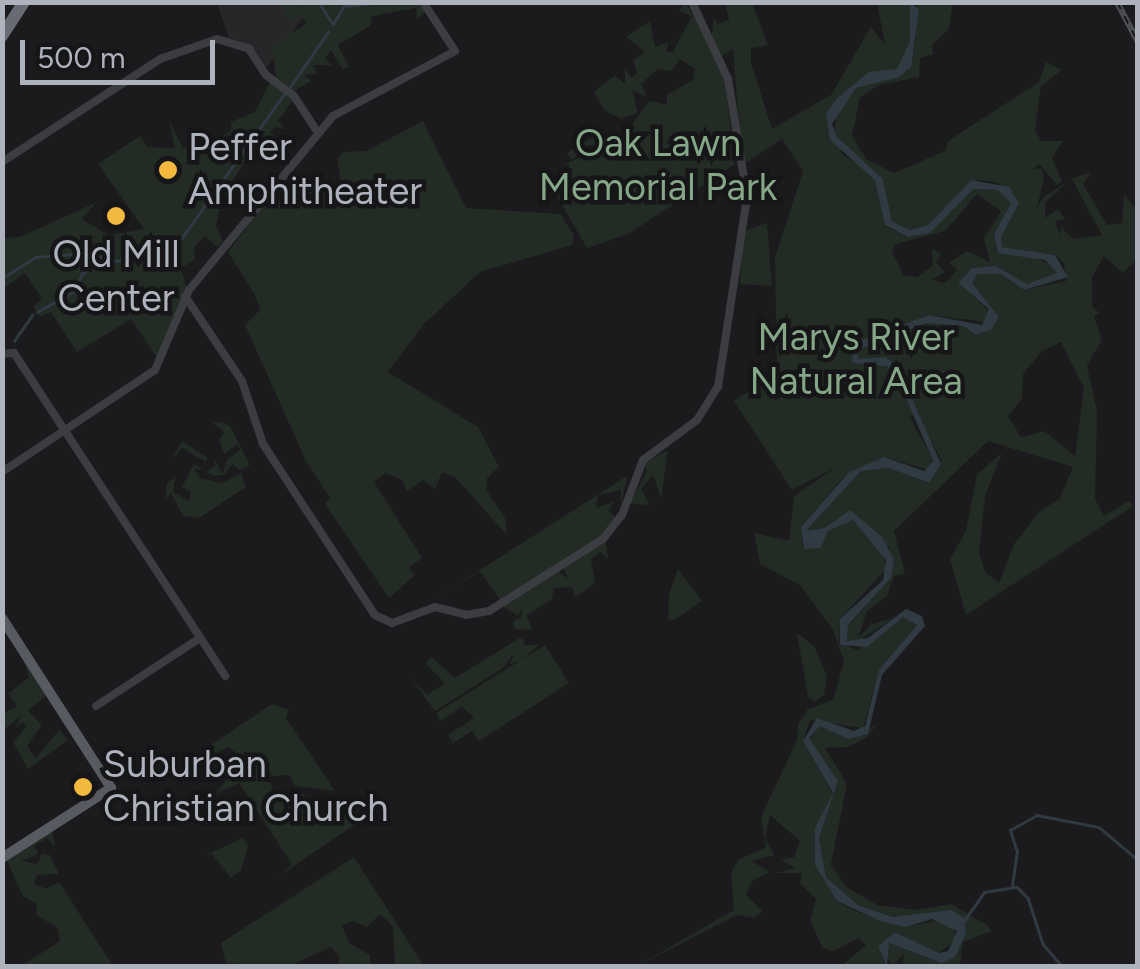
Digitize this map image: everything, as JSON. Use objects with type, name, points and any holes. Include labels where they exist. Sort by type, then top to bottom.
[{"type":"highway","points":[[2,36],[27,2]]},
{"type":"main road","points":[[2,618],[111,788],[2,858]]},
{"type":"street","points":[[2,472],[155,370],[186,296],[338,113],[454,51],[423,2]]},
{"type":"street","points":[[186,296],[242,382],[262,444],[371,611],[388,622],[435,606],[486,613],[599,543],[622,515],[642,460],[709,406],[732,314],[747,193],[728,79],[692,2]]},
{"type":"street","points":[[433,62],[442,48],[440,28]]},
{"type":"street","points":[[2,162],[161,58],[222,39],[249,50],[266,75],[292,94],[318,133]]},
{"type":"street","points":[[2,354],[14,353],[225,676]]},
{"type":"street","points":[[96,706],[200,638]]},
{"type":"shaded area","points":[[217,3],[302,3],[304,16],[265,70],[251,49],[229,38]]},
{"type":"shaded area","points":[[910,3],[919,9],[911,67],[899,77],[856,88],[832,124],[837,137],[883,179],[892,221],[910,230],[928,225],[971,180],[1009,187],[1019,203],[1001,237],[1002,247],[1055,255],[1068,277],[1024,290],[1001,274],[977,274],[972,283],[999,317],[991,330],[975,335],[963,326],[926,323],[856,351],[859,359],[885,357],[897,365],[941,464],[929,483],[889,468],[861,471],[806,531],[824,528],[850,510],[882,537],[894,559],[891,578],[848,625],[847,641],[868,638],[906,609],[922,616],[925,626],[882,675],[868,734],[848,739],[820,726],[809,738],[838,781],[819,838],[826,877],[858,905],[893,917],[951,910],[964,918],[966,933],[955,957],[941,963],[889,943],[887,966],[878,946],[895,932],[939,953],[948,951],[957,931],[932,919],[906,927],[880,921],[837,901],[815,865],[815,828],[833,793],[803,741],[817,718],[854,731],[865,726],[879,670],[917,625],[903,617],[867,647],[840,645],[840,619],[883,580],[886,560],[853,520],[828,531],[821,548],[804,549],[801,527],[849,472],[884,457],[924,471],[933,461],[898,379],[887,366],[852,363],[854,343],[929,315],[982,325],[989,309],[958,283],[972,268],[996,266],[1027,284],[1057,273],[1045,260],[998,253],[994,234],[1011,203],[998,190],[974,189],[930,233],[908,237],[885,225],[875,180],[830,140],[826,113],[837,98],[869,72],[897,69],[910,41]]},
{"type":"green space","points":[[297,2],[420,3],[426,11],[417,20],[416,8],[372,16],[370,26],[338,45],[349,67],[343,70],[331,50],[325,58],[332,65],[314,65],[317,74],[305,75],[311,81],[294,91],[276,77],[272,46],[307,23],[298,14],[291,22],[277,3],[296,3],[297,12]]},
{"type":"green space","points":[[953,2],[949,29],[932,45],[933,54],[920,58],[919,77],[879,85],[860,97],[852,136],[866,159],[894,173],[945,151],[948,141],[1039,82],[1046,62],[1062,70],[1041,86],[1035,130],[1041,141],[1063,141],[1052,158],[1062,182],[1057,185],[1039,164],[1032,170],[1042,168],[1044,178],[1037,208],[1043,198],[1069,180],[1045,203],[1045,218],[1058,209],[1065,219],[1055,221],[1060,235],[1061,227],[1073,239],[1102,235],[1072,179],[1091,172],[1083,184],[1107,225],[1122,223],[1124,194],[1137,211],[1137,259],[1123,273],[1104,256],[1092,277],[1092,307],[1100,313],[1094,316],[1102,340],[1087,365],[1097,411],[1095,499],[1104,516],[1129,501],[1133,506],[966,615],[950,559],[966,531],[977,474],[1002,453],[985,496],[979,554],[986,573],[999,583],[1014,544],[1039,512],[1060,498],[1073,467],[988,441],[894,531],[905,574],[894,576],[887,596],[867,611],[858,638],[872,624],[894,618],[855,643],[846,639],[846,628],[891,578],[890,549],[850,510],[824,528],[806,531],[861,471],[889,468],[928,483],[942,461],[916,413],[910,418],[932,458],[928,470],[885,457],[846,474],[801,527],[803,547],[821,548],[828,531],[853,520],[882,549],[886,569],[840,619],[839,642],[857,650],[903,617],[917,625],[879,671],[863,728],[810,720],[803,741],[833,794],[815,828],[816,865],[837,901],[855,911],[906,927],[942,920],[954,924],[955,941],[939,953],[895,932],[878,946],[887,966],[841,966],[866,945],[858,938],[832,952],[822,947],[810,920],[816,899],[800,883],[802,873],[776,873],[795,868],[781,860],[794,857],[800,841],[770,815],[765,838],[775,855],[752,861],[770,872],[752,881],[746,895],[762,911],[754,918],[737,915],[637,966],[734,910],[731,873],[738,860],[766,847],[761,817],[797,740],[798,724],[808,709],[833,700],[844,661],[833,630],[800,585],[760,564],[754,533],[789,541],[794,496],[836,467],[792,490],[734,401],[777,372],[775,257],[803,171],[782,139],[742,165],[733,49],[722,56],[735,164],[628,234],[587,248],[555,193],[564,184],[566,164],[604,146],[588,145],[572,160],[567,153],[601,132],[611,141],[624,136],[649,101],[667,105],[667,95],[693,80],[695,69],[680,59],[671,71],[658,69],[641,84],[647,98],[632,89],[638,113],[621,119],[604,110],[594,92],[615,75],[625,84],[625,69],[632,78],[637,73],[633,60],[645,52],[626,37],[650,21],[655,47],[669,42],[666,52],[673,52],[692,16],[679,11],[685,3],[711,40],[714,17],[717,24],[729,20],[725,3],[752,3],[768,45],[751,48],[751,63],[772,129],[831,95],[871,27],[885,45],[877,3],[914,3],[913,44],[901,69],[871,73],[865,81],[908,71],[915,44],[917,3]],"holes":[[[860,81],[839,100],[834,133],[846,151],[883,179],[892,221],[910,230],[928,225],[971,180],[997,182],[1019,203],[1000,237],[1002,247],[1055,255],[1064,263],[1066,281],[1024,290],[1001,274],[976,274],[972,283],[999,317],[991,330],[975,335],[963,326],[924,323],[921,317],[929,315],[986,322],[989,310],[958,283],[972,268],[996,266],[1027,284],[1056,276],[1056,268],[1035,257],[998,253],[994,234],[1011,203],[998,190],[975,189],[930,233],[908,237],[885,226],[875,175],[842,154],[829,125],[838,97]],[[977,194],[1001,211],[984,238],[990,262],[967,251],[949,263],[957,270],[945,283],[932,280],[945,272],[936,262],[942,254],[932,249],[933,266],[917,277],[903,275],[892,251],[896,244],[945,231]],[[1061,342],[1084,388],[1075,456],[1044,431],[1021,437],[1008,416],[1022,399],[1023,374],[1042,351]]]},
{"type":"green space","points":[[270,82],[293,100],[278,121],[285,129],[275,127],[270,132],[277,138],[259,142],[250,153],[230,185],[233,200],[223,194],[216,225],[223,242],[217,247],[205,236],[194,247],[195,259],[181,268],[187,289],[158,359],[131,319],[77,352],[51,312],[40,317],[33,307],[42,299],[25,273],[3,289],[3,238],[20,237],[97,202],[82,219],[108,235],[144,229],[98,164],[140,136],[148,147],[175,148],[169,120],[183,148],[209,148],[231,130],[231,122],[255,112]]},
{"type":"green space","points":[[423,121],[466,208],[561,214],[574,236],[572,245],[480,272],[424,324],[388,372],[478,427],[499,467],[487,478],[486,490],[505,518],[507,535],[456,478],[442,472],[435,489],[423,480],[407,491],[402,480],[386,473],[374,482],[422,558],[409,567],[415,575],[389,598],[325,504],[330,498],[306,461],[245,325],[260,310],[228,252],[262,207],[341,182],[337,158],[343,152],[366,151]]},
{"type":"green space","points":[[767,223],[772,286],[740,284],[742,232]]},
{"type":"green space","points":[[213,423],[230,426],[250,465],[240,470],[232,464],[224,475],[215,476],[206,472],[215,466],[213,457],[223,474],[226,461],[240,450],[237,444],[224,454],[219,440],[224,432]]},
{"type":"green space","points":[[182,441],[208,458],[200,470],[194,469],[200,478],[222,483],[241,473],[246,487],[199,518],[183,516],[171,493],[165,500],[167,484],[176,475],[173,492],[189,501],[191,492],[182,487],[194,464],[201,468],[205,461],[182,448],[171,461]]},
{"type":"green space","points":[[668,450],[661,498],[653,475],[641,489],[650,505],[629,504],[647,472],[644,463]]},
{"type":"green space","points":[[627,476],[621,506],[621,490],[598,495],[596,508],[616,501],[608,510],[616,518],[604,536],[501,601],[480,571],[428,603]]},
{"type":"green space","points":[[605,540],[608,559],[601,552],[591,559],[595,583],[575,597],[572,587],[554,588],[552,599],[527,615],[532,630],[514,629],[513,621],[522,617],[521,609],[518,616],[502,606],[558,571],[568,579],[563,567]]},
{"type":"green space","points":[[678,569],[702,601],[674,620],[668,619],[669,594]]},
{"type":"green space","points":[[797,633],[814,646],[827,676],[824,695],[815,702],[808,697]]},
{"type":"green space","points":[[523,636],[524,645],[539,645],[521,660],[545,645],[569,683],[479,741],[472,731],[453,743],[448,735],[474,718],[462,707],[440,721],[436,713],[518,662],[510,664],[514,653],[503,668],[435,711],[410,677],[427,695],[445,683],[425,663],[431,657],[455,678]]},
{"type":"green space","points":[[23,659],[47,695],[28,711],[42,725],[27,746],[36,758],[59,730],[68,740],[28,769],[13,742],[26,727],[23,722],[15,728],[22,715],[3,730],[2,714],[17,706],[8,694],[29,677]]},
{"type":"green space","points":[[272,704],[289,710],[286,718],[335,791],[295,786],[289,775],[272,776],[268,768],[262,777],[272,785],[271,798],[280,795],[291,807],[293,795],[301,792],[331,820],[342,809],[357,823],[279,876],[292,864],[239,783],[215,794],[244,759],[228,747],[215,753],[211,745]]},
{"type":"green space","points":[[877,724],[866,738],[848,747],[825,748],[847,784],[831,864],[845,886],[877,905],[915,910],[951,904],[987,925],[992,931],[963,942],[960,966],[903,966],[904,954],[892,966],[884,950],[889,943],[940,963],[966,933],[941,913],[894,917],[858,905],[826,877],[819,838],[838,781],[809,739],[820,725],[855,738]]},
{"type":"green space","points":[[52,831],[55,847],[47,838],[34,846],[39,854],[21,861],[37,864],[42,854],[50,855],[59,874],[37,875],[34,883],[46,889],[59,882],[113,966],[21,966],[60,941],[57,927],[36,915],[37,904],[23,896],[7,861]]},
{"type":"green space","points":[[243,838],[248,846],[241,870],[231,878],[212,854],[203,856]]},
{"type":"green space","points":[[354,857],[424,966],[395,966],[393,926],[380,914],[367,927],[353,921],[342,925],[349,943],[370,955],[370,966],[337,966],[340,958],[331,947],[289,966],[226,963],[221,943]]},
{"type":"waterway","points":[[319,2],[333,24],[344,6],[382,2]]},
{"type":"waterway","points":[[290,87],[328,32]]},
{"type":"waterway","points":[[164,249],[181,239],[284,94]]},
{"type":"waterway","points":[[2,278],[36,257],[87,253],[117,261],[153,251]]},
{"type":"waterway","points":[[37,312],[74,291],[82,274],[103,259]]},
{"type":"waterway","points":[[14,341],[32,315]]},
{"type":"waterway","points":[[1012,886],[1017,852],[1010,830],[1037,815],[1099,827],[1138,860]]},
{"type":"waterway","points":[[964,921],[984,892],[1017,887],[1028,898],[1043,944],[1062,966]]},
{"type":"railway","points":[[1117,2],[1138,42]]},
{"type":"place","name":"Peffer Amphitheater","points":[[168,170]]},
{"type":"place","name":"Old Mill Center","points":[[116,216]]},
{"type":"place","name":"Suburban Christian Church","points":[[83,787]]},
{"type":"park label","name":"Oak Lawn Memorial Park","points":[[658,166]]},
{"type":"park label","name":"Marys River Natural Area","points":[[856,360]]}]
